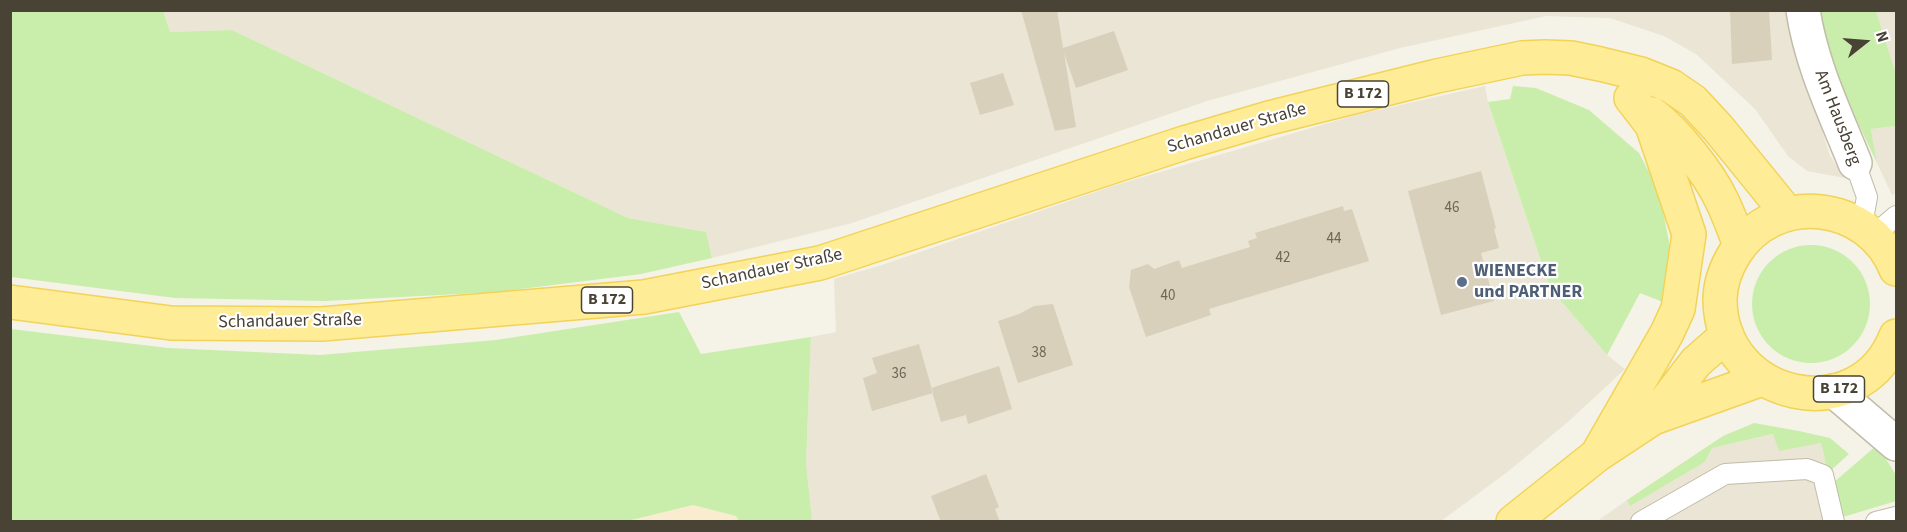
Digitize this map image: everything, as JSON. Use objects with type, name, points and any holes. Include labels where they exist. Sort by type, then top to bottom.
[{"type":"main road","name":"Schandauer Straße","points":[[1545,57],[1592,77],[1631,98],[1661,121],[1698,163],[1722,200],[1740,245]]},
{"type":"main road","name":"Schandauer Straße","points":[[10,302],[171,323],[322,324],[644,297],[820,263],[1184,143],[1269,118],[1437,75],[1522,58],[1571,58],[1641,74],[1671,86],[1693,101],[1718,128],[1788,214]]},
{"type":"main road","points":[[1597,455],[1667,333],[1678,309],[1689,234],[1652,125],[1631,98]]},
{"type":"main road","name":"B 172","points":[[1877,225],[1826,212],[1807,211],[1770,220],[1740,245],[1730,261],[1720,298],[1722,317],[1735,352],[1747,367],[1762,379],[1797,392],[1815,394],[1834,391],[1852,384],[1868,374],[1895,346]]},
{"type":"main road","points":[[1877,225],[1884,246],[1896,269]]},
{"type":"main road","points":[[1653,418],[1696,362],[1727,335]]},
{"type":"main road","points":[[1514,522],[1597,455],[1653,418],[1762,379]]},
{"type":"street","name":"Am Hausberg","points":[[1803,10],[1805,25],[1820,75],[1855,163]]},
{"type":"street","points":[[1834,391],[1896,444]]},
{"type":"lane","name":"Am Hausberg","points":[[1855,163],[1877,225]]},
{"type":"lane","points":[[1641,522],[1725,474],[1807,469],[1823,475],[1834,522]]},
{"type":"lane","points":[[1876,522],[1896,516]]},
{"type":"shaded area","points":[[163,11],[1820,11],[1824,33],[1809,88],[1830,156],[1845,178],[1807,171],[1788,156],[1755,109],[1696,54],[1664,36],[1610,18],[1546,16],[1400,48],[1207,101],[852,223],[712,258],[706,232],[628,218],[232,30],[170,32]]},
{"type":"shaded area","points":[[1876,11],[1896,11],[1896,74]]},
{"type":"shaded area","points":[[1485,86],[1488,102],[1550,288],[1607,355],[1625,369],[1569,421],[1506,473],[1441,521],[812,522],[806,462],[811,337],[836,332],[834,279],[882,265],[1116,185],[1356,115]]},
{"type":"shaded area","points":[[1896,126],[1896,193],[1892,195],[1877,163],[1871,129]]},
{"type":"shaded area","points":[[1774,434],[1779,450],[1821,443],[1844,521],[1596,522],[1627,500],[1631,505],[1705,462],[1712,448]]},
{"type":"shaded area","points":[[693,505],[736,516],[739,521],[623,522]]},
{"type":"green space","points":[[10,11],[163,11],[170,32],[232,30],[628,218],[706,232],[712,258],[641,274],[497,292],[325,301],[175,298],[11,277]]},
{"type":"green space","points":[[1820,11],[1876,11],[1896,74],[1896,126],[1871,129],[1877,163],[1836,77]]},
{"type":"green space","points":[[1513,86],[1536,88],[1589,110],[1639,153],[1662,206],[1669,242],[1669,274],[1663,302],[1640,293],[1607,355],[1550,288],[1488,102],[1510,99]]},
{"type":"green space","points":[[1811,245],[1834,250],[1853,262],[1865,281],[1870,304],[1865,327],[1853,346],[1834,358],[1811,363],[1788,358],[1769,346],[1757,327],[1752,304],[1757,281],[1769,262],[1788,250]]},
{"type":"green space","points":[[679,312],[701,354],[811,337],[806,462],[812,521],[739,521],[736,516],[693,505],[623,522],[11,521],[11,329],[168,348],[320,355],[496,340]]},
{"type":"green space","points":[[1754,423],[1830,438],[1849,454],[1828,473],[1821,443],[1779,451],[1773,434],[1712,448],[1705,462],[1630,506],[1627,500],[1723,436]]},
{"type":"green space","points":[[1877,445],[1896,475],[1896,501],[1843,517],[1833,483]]},
{"type":"building","points":[[1021,10],[1057,10],[1063,48],[1114,31],[1128,70],[1076,88],[1064,53],[1076,127],[1055,131]]},
{"type":"building","points":[[1730,10],[1769,10],[1772,60],[1732,64]]},
{"type":"building","points":[[1003,73],[1014,105],[980,115],[970,83]]},
{"type":"building","points":[[1481,171],[1499,248],[1481,253],[1494,301],[1441,315],[1408,191]]},
{"type":"building","points":[[1343,206],[1344,211],[1352,209],[1369,261],[1209,309],[1211,315],[1146,337],[1129,287],[1131,270],[1148,264],[1154,269],[1179,260],[1182,268],[1250,247],[1248,241],[1257,238],[1255,233]]},
{"type":"building","points":[[1053,304],[1073,365],[1018,383],[998,321],[1034,306]]},
{"type":"building","points":[[919,344],[933,393],[872,411],[863,378],[877,373],[872,358]]},
{"type":"building","points":[[999,366],[1012,409],[968,424],[966,415],[941,422],[931,388]]},
{"type":"building","points":[[986,474],[999,507],[995,509],[1000,522],[941,522],[931,496]]},
{"type":"place","name":"WIENECKE und PARTNER","points":[[1462,282]]}]
